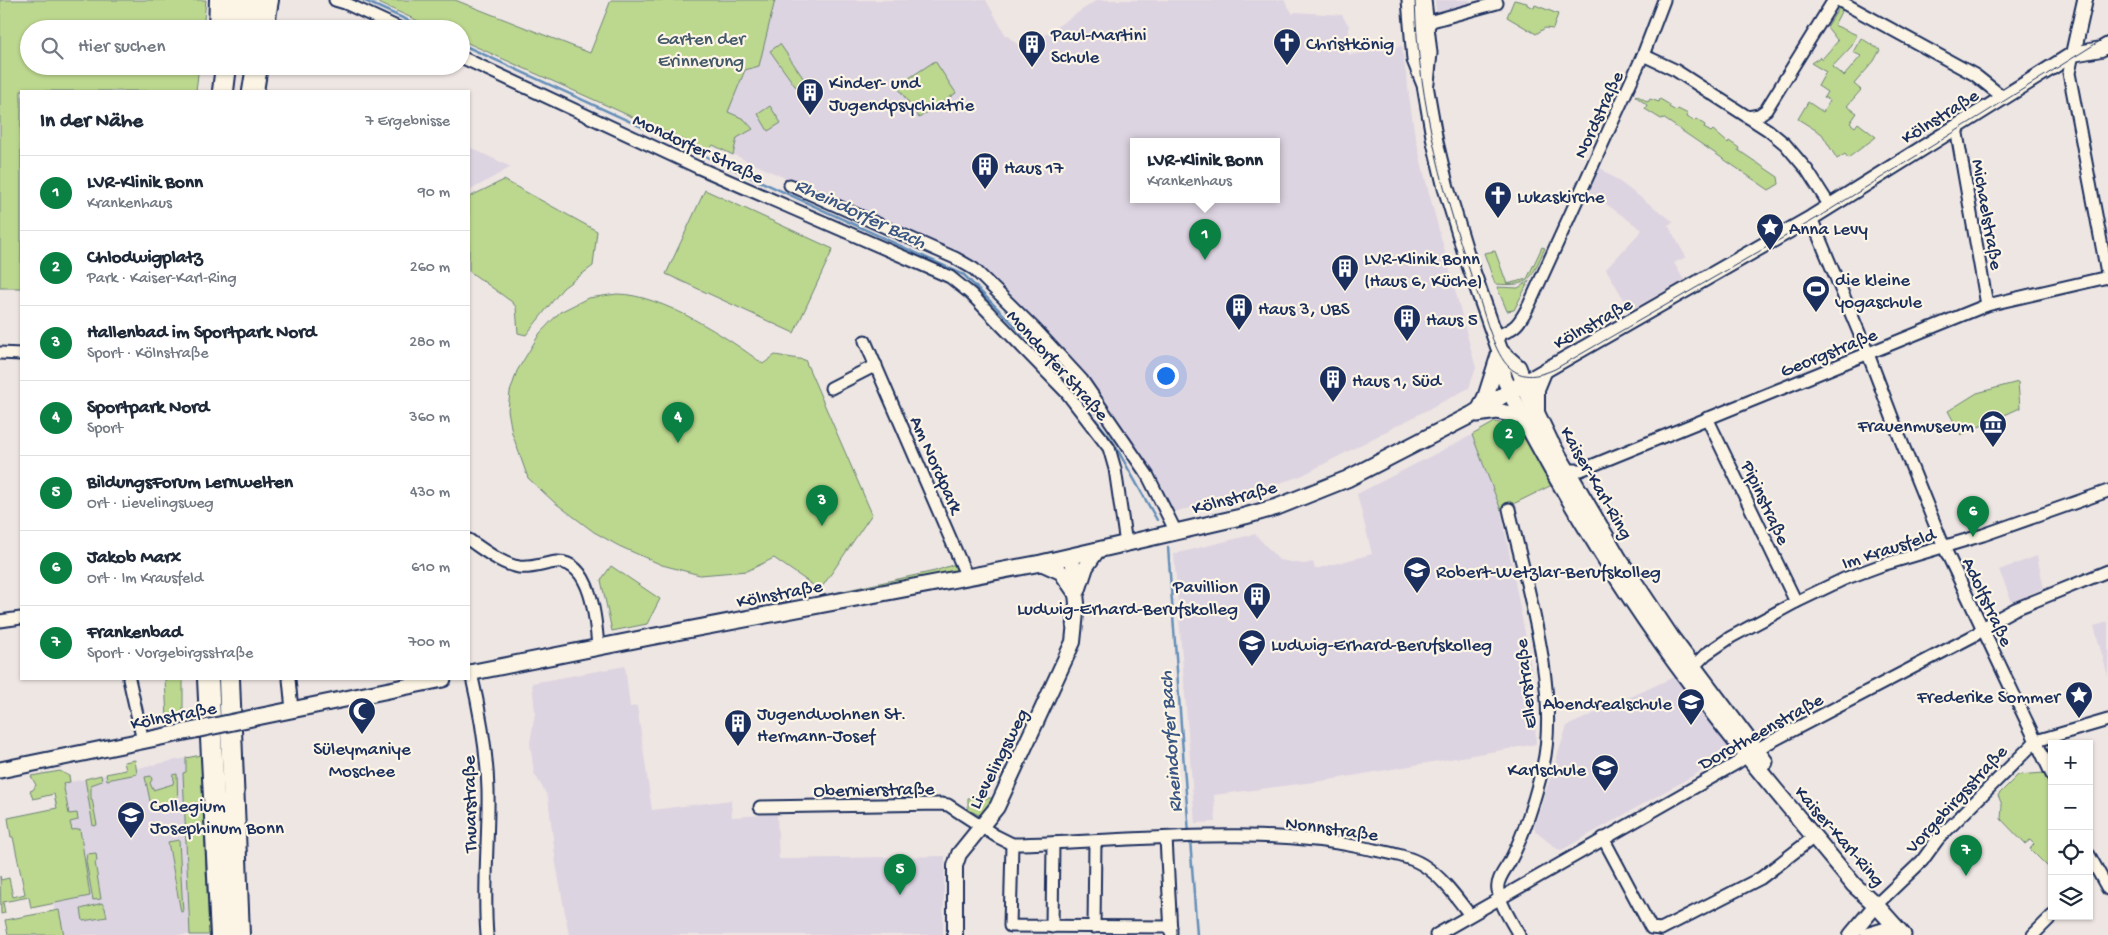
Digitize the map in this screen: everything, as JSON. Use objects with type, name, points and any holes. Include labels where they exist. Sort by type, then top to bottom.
[{"type":"highway","points":[[219,20],[220,0]]},
{"type":"highway","points":[[232,20],[235,0]]},
{"type":"highway","points":[[250,20],[252,0]]},
{"type":"highway","points":[[265,20],[268,0]]},
{"type":"highway","points":[[218,75],[218,90]]},
{"type":"highway","points":[[223,90],[225,75]]},
{"type":"highway","points":[[242,90],[243,75]]},
{"type":"highway","points":[[253,90],[256,75]]},
{"type":"highway","points":[[208,680],[221,935]]},
{"type":"highway","points":[[229,680],[239,935]]},
{"type":"highway","points":[[233,778],[244,863],[250,935]]},
{"type":"main road","name":"Kaiser-Karl-Ring","points":[[1410,0],[1415,60],[1425,85],[1435,142],[1446,188],[1466,257],[1512,385],[1607,560],[1652,629],[1692,685],[1863,881],[1876,905]]},
{"type":"main road","name":"Kaiser-Karl-Ring","points":[[1423,0],[1428,53],[1425,85]]},
{"type":"main road","points":[[1475,412],[1486,396],[1500,351]]},
{"type":"main road","name":"Kaiser-Karl-Ring","points":[[1512,385],[1530,399],[1530,416],[1567,470],[1619,559],[1751,753],[1854,885],[1876,905]]},
{"type":"main road","name":"Kölnstraße","points":[[470,673],[1041,563],[1245,516],[1305,497],[1347,479],[1475,412],[1512,385]]},
{"type":"main road","points":[[1475,412],[1497,411],[1530,416]]},
{"type":"main road","name":"Kölnstraße","points":[[0,770],[438,680]]},
{"type":"main road","points":[[1876,905],[1902,933]]},
{"type":"street","points":[[335,0],[382,20]]},
{"type":"street","name":"Nordstraße","points":[[1494,337],[1512,330],[1519,324],[1529,305],[1643,55],[1664,0]]},
{"type":"street","points":[[1748,117],[1758,115],[1766,110],[1836,0],[1975,75],[2004,98]]},
{"type":"street","points":[[2086,0],[2069,73],[2107,261],[2108,277]]},
{"type":"street","points":[[1426,29],[1432,21],[1497,3]]},
{"type":"street","name":"Kölnstraße","points":[[1512,385],[1544,372],[1811,218],[2004,98],[2074,50],[2101,49],[2108,45]]},
{"type":"street","points":[[1643,55],[1675,70],[1748,117],[1785,144],[1807,170],[1830,206]]},
{"type":"street","name":"Mondorfer Straße","points":[[470,60],[697,167],[950,277],[972,294],[1066,392],[1109,448],[1116,469],[1126,544]]},
{"type":"street","name":"Michaelstraße","points":[[1956,128],[1987,305]]},
{"type":"street","points":[[790,185],[955,258],[974,269],[1035,329],[1082,380],[1148,476],[1176,532]]},
{"type":"street","name":"Adolfstraße","points":[[1811,218],[1868,354],[1944,547],[2048,766]]},
{"type":"street","name":"Georgstraße","points":[[1567,470],[1582,470],[1987,305],[2108,277]]},
{"type":"street","name":"Am Nordpark","points":[[865,341],[967,577]]},
{"type":"street","points":[[0,354],[20,354]]},
{"type":"street","points":[[831,388],[876,366]]},
{"type":"street","points":[[1530,416],[1537,389],[1544,372]]},
{"type":"street","name":"Pipinstraße","points":[[1707,418],[1796,602]]},
{"type":"street","name":"Im Krausfeld","points":[[1693,667],[1706,654],[1731,637],[1844,579],[2108,491]]},
{"type":"street","name":"Ellerstraße","points":[[1500,898],[1498,884],[1521,837],[1530,810],[1543,764],[1548,732],[1548,708],[1544,672],[1509,509]]},
{"type":"street","points":[[470,541],[497,558],[518,567],[532,568],[557,562],[566,563],[579,571],[584,579],[592,604],[598,647]]},
{"type":"street","points":[[1077,594],[1086,567],[1097,551]]},
{"type":"street","name":"Lievelingsweg","points":[[954,935],[955,866],[965,846],[982,827],[1003,796],[1073,642],[1077,594],[1072,556]]},
{"type":"street","points":[[1041,563],[1061,572],[1077,594]]},
{"type":"street","name":"Dorotheenstraße","points":[[1436,935],[1751,753],[1976,635],[1993,621],[2015,609],[2108,571]]},
{"type":"street","points":[[0,621],[20,618]]},
{"type":"street","name":"Thuarstraße","points":[[470,673],[481,721],[488,789],[485,896],[486,935]]},
{"type":"street","points":[[129,680],[143,740]]},
{"type":"street","points":[[289,680],[292,710]]},
{"type":"street","name":"Vorgebirgsstraße","points":[[1851,935],[1876,905],[1922,861],[1938,839],[2036,740],[2108,720]]},
{"type":"street","name":"Obernierstraße","points":[[760,807],[948,805],[1000,839],[1012,844]]},
{"type":"street","name":"Nonnstraße","points":[[1012,844],[1201,836],[1312,839],[1397,855],[1414,861],[1432,872],[1470,915]]},
{"type":"street","points":[[1603,838],[1651,928],[1663,932],[1760,878],[1814,836]]},
{"type":"street","points":[[1012,844],[1010,926],[1094,927],[1171,931],[1166,838]]},
{"type":"street","points":[[1094,927],[1095,841]]},
{"type":"street","points":[[1052,927],[1053,843]]},
{"type":"street","points":[[2093,875],[2108,890]]},
{"type":"street","points":[[1500,898],[1519,935]]},
{"type":"street","points":[[2034,935],[2048,920]]},
{"type":"street","points":[[1868,935],[1885,930],[1902,933]]},
{"type":"shaded area","points":[[775,0],[986,0],[1005,34],[1023,49],[1097,0],[1284,0],[1293,14],[1295,12],[1342,15],[1349,26],[1349,55],[1402,46],[1414,130],[1425,178],[1476,368],[1469,388],[1301,476],[1237,497],[1173,512],[1139,454],[1103,403],[948,252],[712,145],[745,70],[759,65]]},
{"type":"shaded area","points":[[1435,0],[1470,0],[1467,19],[1438,26]]},
{"type":"shaded area","points":[[470,147],[511,167],[470,190]]},
{"type":"shaded area","points":[[1598,166],[1674,222],[1668,225],[1686,257],[1674,263],[1684,280],[1630,310],[1606,269],[1642,230],[1602,201],[1586,194]]},
{"type":"shaded area","name":"Robert-Wetzlar-Berufskolleg","points":[[1472,435],[1501,510],[1529,654],[1534,695],[1536,744],[1329,780],[1214,795],[1216,822],[1195,823],[1174,554],[1255,534],[1279,560],[1304,564],[1313,562],[1315,569],[1372,554],[1357,494]]},
{"type":"shaded area","points":[[2037,556],[2044,588],[2012,602],[1999,570]]},
{"type":"shaded area","points":[[2108,622],[2108,676],[2094,626]]},
{"type":"shaded area","points":[[625,666],[630,707],[637,706],[652,810],[731,800],[732,817],[777,814],[779,859],[945,856],[943,935],[569,935],[556,864],[548,797],[534,773],[530,743],[535,713],[532,683]]},
{"type":"shaded area","name":"Karlschule","points":[[1674,677],[1729,748],[1728,756],[1562,850],[1557,849],[1536,832],[1534,827],[1567,726]]},
{"type":"shaded area","name":"Collegium Josephinum Bonn","points":[[186,758],[192,935],[59,935],[53,903],[86,896],[54,794],[33,799],[30,791],[36,785],[31,776],[60,771],[69,776],[71,782]]},
{"type":"green space","points":[[0,0],[206,0],[204,20],[20,20],[20,75],[198,75],[196,90],[20,90],[20,288],[0,288]]},
{"type":"green space","name":"Garten der Erinnerung","points":[[372,0],[455,0],[590,53],[611,0],[775,0],[759,66],[745,70],[728,112],[744,119],[753,129],[737,138],[733,155],[713,145],[708,151],[470,44],[470,20],[416,20]]},
{"type":"green space","points":[[1514,0],[1527,3],[1527,5],[1534,8],[1535,5],[1558,14],[1553,29],[1545,28],[1536,34],[1507,17]]},
{"type":"green space","points":[[1839,8],[1842,10],[1834,25],[1857,35],[1850,48],[1832,67],[1844,76],[1861,56],[1853,52],[1861,38],[1880,50],[1874,61],[1854,84],[1861,90],[1847,106],[1857,113],[1850,123],[1855,127],[1858,123],[1876,137],[1848,158],[1845,154],[1837,159],[1822,134],[1798,119],[1808,102],[1823,112],[1830,101],[1824,97],[1827,92],[1818,86],[1826,72],[1811,63],[1820,57],[1822,59],[1838,41],[1827,27]]},
{"type":"green space","points":[[780,44],[808,85],[806,89],[795,86],[770,51]]},
{"type":"green space","points":[[935,61],[956,93],[919,118],[897,86]]},
{"type":"green space","points":[[1636,95],[1648,102],[1650,99],[1659,102],[1660,99],[1676,111],[1678,109],[1688,114],[1687,117],[1694,121],[1696,119],[1705,125],[1704,128],[1711,132],[1713,130],[1728,143],[1729,141],[1739,148],[1738,150],[1778,177],[1779,184],[1769,190],[1663,118],[1661,119],[1645,109],[1647,105]]},
{"type":"green space","points":[[770,106],[781,123],[768,131],[758,114]]},
{"type":"green space","points":[[504,180],[597,231],[593,266],[563,288],[526,335],[518,333],[516,307],[512,302],[470,272],[470,197]]},
{"type":"green space","points":[[705,190],[833,249],[794,333],[666,274]]},
{"type":"green space","points":[[1542,247],[1545,248],[1529,279],[1517,284],[1507,285],[1495,284],[1484,253],[1495,251],[1507,284],[1527,279]]},
{"type":"green space","points":[[1529,281],[1514,310],[1507,311],[1497,287],[1518,288]]},
{"type":"green space","points":[[617,294],[654,301],[674,309],[713,330],[763,364],[775,355],[805,360],[872,514],[820,590],[774,558],[747,571],[700,575],[662,565],[619,546],[594,532],[554,502],[528,478],[512,433],[508,410],[510,392],[517,371],[540,333],[560,312],[588,298]]},
{"type":"green space","points":[[2018,382],[2020,408],[1961,435],[1948,411],[1977,393]]},
{"type":"green space","points":[[1495,422],[1506,425],[1523,437],[1536,455],[1552,485],[1501,510],[1472,435]]},
{"type":"green space","points":[[958,563],[958,572],[777,608],[774,606],[935,571]]},
{"type":"green space","points":[[611,566],[660,599],[647,624],[612,631],[601,580]]},
{"type":"green space","points":[[165,680],[183,680],[183,716],[167,719]]},
{"type":"green space","points":[[201,755],[209,935],[190,935],[183,773],[186,772],[186,758]]},
{"type":"green space","points":[[135,760],[137,774],[107,780],[106,774],[126,770],[124,762]]},
{"type":"green space","points":[[60,771],[69,776],[70,782],[63,783],[69,814],[77,813],[78,820],[70,822],[72,830],[80,829],[90,896],[31,908],[29,897],[3,902],[5,913],[1,914],[0,876],[1,880],[9,878],[13,897],[25,894],[8,818],[57,808],[54,794],[33,799],[30,791],[36,785],[31,776]]},
{"type":"green space","points":[[2044,773],[2048,782],[2048,867],[2030,849],[2034,844],[2030,840],[2025,844],[2001,819],[2002,805],[1998,795],[2018,775]]},
{"type":"green space","points":[[177,774],[178,806],[152,810],[145,777],[151,776],[152,780],[150,783],[153,790],[173,784],[174,777],[172,775]]},
{"type":"green space","points":[[101,775],[102,781],[91,785],[91,799],[97,825],[93,826],[85,779]]},
{"type":"green space","points":[[968,798],[993,798],[986,809],[979,815],[968,810]]},
{"type":"green space","points":[[179,840],[183,912],[181,912],[168,842]]},
{"type":"green space","points":[[96,853],[97,861],[95,862],[101,899],[93,900],[86,861],[87,854]]},
{"type":"green space","points":[[102,903],[107,917],[83,921],[81,909]]},
{"type":"green space","points":[[59,910],[64,935],[8,935],[5,920]]},
{"type":"waterway","name":"Rheindorfer Bach","points":[[363,0],[407,20]]},
{"type":"waterway","name":"Rheindorfer Bach","points":[[470,48],[964,275],[1030,341],[1069,388]]},
{"type":"waterway","name":"Rheindorfer Bach","points":[[1075,394],[1112,440],[1157,520]]},
{"type":"waterway","name":"Rheindorfer Bach","points":[[1168,547],[1189,834]]},
{"type":"waterway","name":"Rheindorfer Bach","points":[[1190,839],[1197,935]]},
{"type":"tram line","points":[[1415,0],[1421,77],[1435,152],[1455,225],[1487,325],[1499,353],[1514,371],[1531,376],[1555,369],[1812,221],[2108,36]]},
{"type":"place","name":"Christkönig","points":[[1287,66]]},
{"type":"place","name":"Paul-Martini Schule","points":[[1032,68]]},
{"type":"place","name":"Kinder- und Jugendpsychiatrie","points":[[810,116]]},
{"type":"place","name":"Haus 17","points":[[985,190]]},
{"type":"place","name":"Lukaskirche","points":[[1498,219]]},
{"type":"place","name":"Anna Levy","points":[[1770,251]]},
{"type":"place","name":"LVR-Klinik Bonn","points":[[1205,260]]},
{"type":"place","name":"LVR-Klinik Bonn (Haus 6, Küche)","points":[[1345,292]]},
{"type":"place","name":"die kleine yogaschule","points":[[1816,313]]},
{"type":"place","name":"Haus 3, UBS","points":[[1239,331]]},
{"type":"place","name":"Haus 5","points":[[1407,342]]},
{"type":"place","name":"Haus 1, Süd","points":[[1333,403]]},
{"type":"place","name":"Sportpark Nord","points":[[678,443]]},
{"type":"place","name":"Frauenmuseum","points":[[1993,448]]},
{"type":"place","name":"Chlodwigplatz","points":[[1509,460]]},
{"type":"place","name":"Hallenbad im Sportpark Nord","points":[[822,526]]},
{"type":"place","name":"Jakob Marx","points":[[1973,537]]},
{"type":"place","name":"Robert-Wetzlar-Berufskolleg","points":[[1417,594]]},
{"type":"place","name":"Pavillion Ludwig-Erhard-Berufskolleg","points":[[1257,620]]},
{"type":"place","name":"Ludwig-Erhard-Berufskolleg","points":[[1252,667]]},
{"type":"place","name":"Frederike Sommer","points":[[2079,719]]},
{"type":"place","name":"Abendrealschule","points":[[1691,726]]},
{"type":"place","name":"Süleymaniye Moschee","points":[[362,735]]},
{"type":"place","name":"Jugendwohnen St. Hermann-Josef","points":[[738,747]]},
{"type":"place","name":"Karlschule","points":[[1605,792]]},
{"type":"place","name":"Collegium Josephinum Bonn","points":[[131,839]]},
{"type":"place","name":"Frankenbad","points":[[1966,876]]},
{"type":"place","name":"BildungsForum Lernwelten","points":[[900,895]]}]
